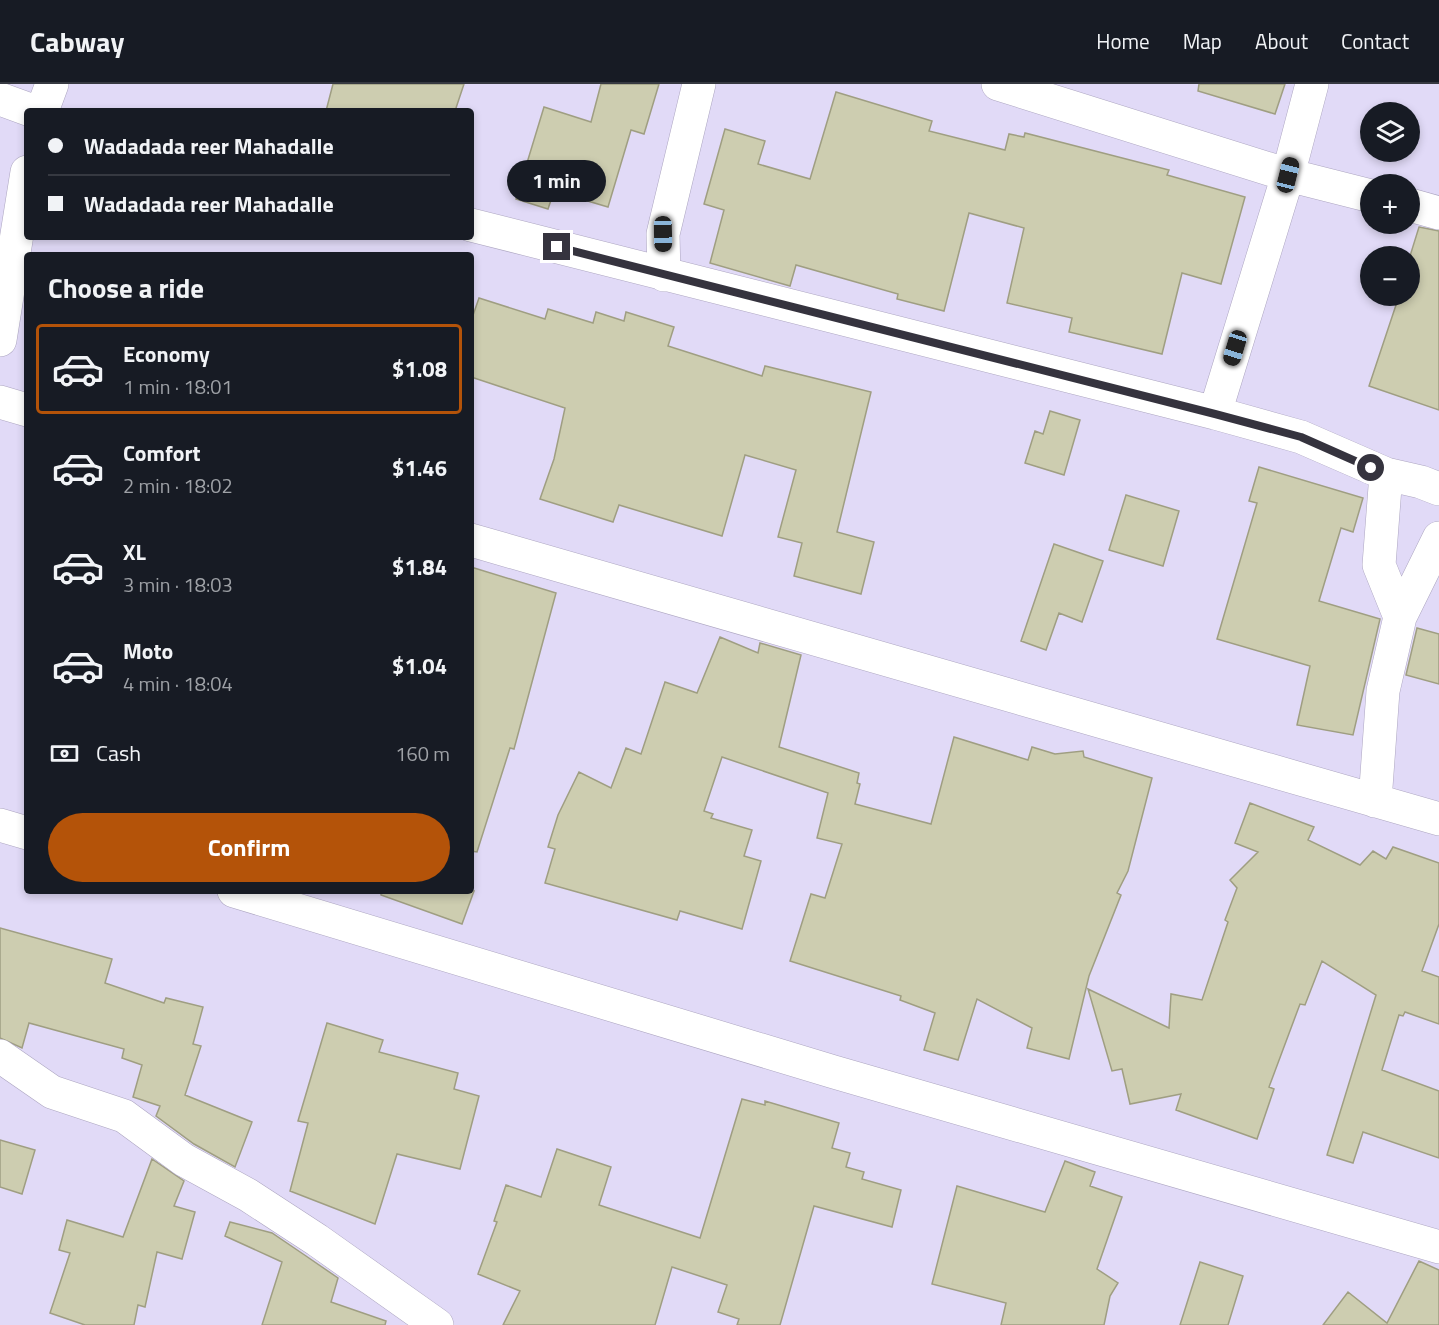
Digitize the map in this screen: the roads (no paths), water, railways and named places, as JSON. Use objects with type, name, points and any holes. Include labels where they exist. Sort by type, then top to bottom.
[{"type":"street","points":[[43,108],[52,84]]},
{"type":"street","points":[[664,275],[663,234],[699,84]]},
{"type":"street","points":[[998,84],[1288,175],[1360,192]]},
{"type":"street","points":[[1215,414],[1288,175],[1312,84]]},
{"type":"street","points":[[0,99],[25,108]]},
{"type":"street","points":[[0,340],[24,191]]},
{"type":"street","points":[[1420,208],[1439,213]]},
{"type":"street","points":[[474,226],[1301,437],[1386,474],[1439,489]]},
{"type":"street","points":[[0,402],[24,409]]},
{"type":"street","points":[[1386,474],[1379,565],[1400,617]]},
{"type":"street","points":[[1375,801],[1383,691],[1400,617],[1439,538]]},
{"type":"street","points":[[474,541],[1439,819]]},
{"type":"street","points":[[0,825],[24,832]]},
{"type":"street","points":[[244,894],[823,1068],[1439,1247]]},
{"type":"street","points":[[0,1056],[52,1092],[124,1116],[184,1160],[248,1195],[317,1239],[437,1325]]}]
